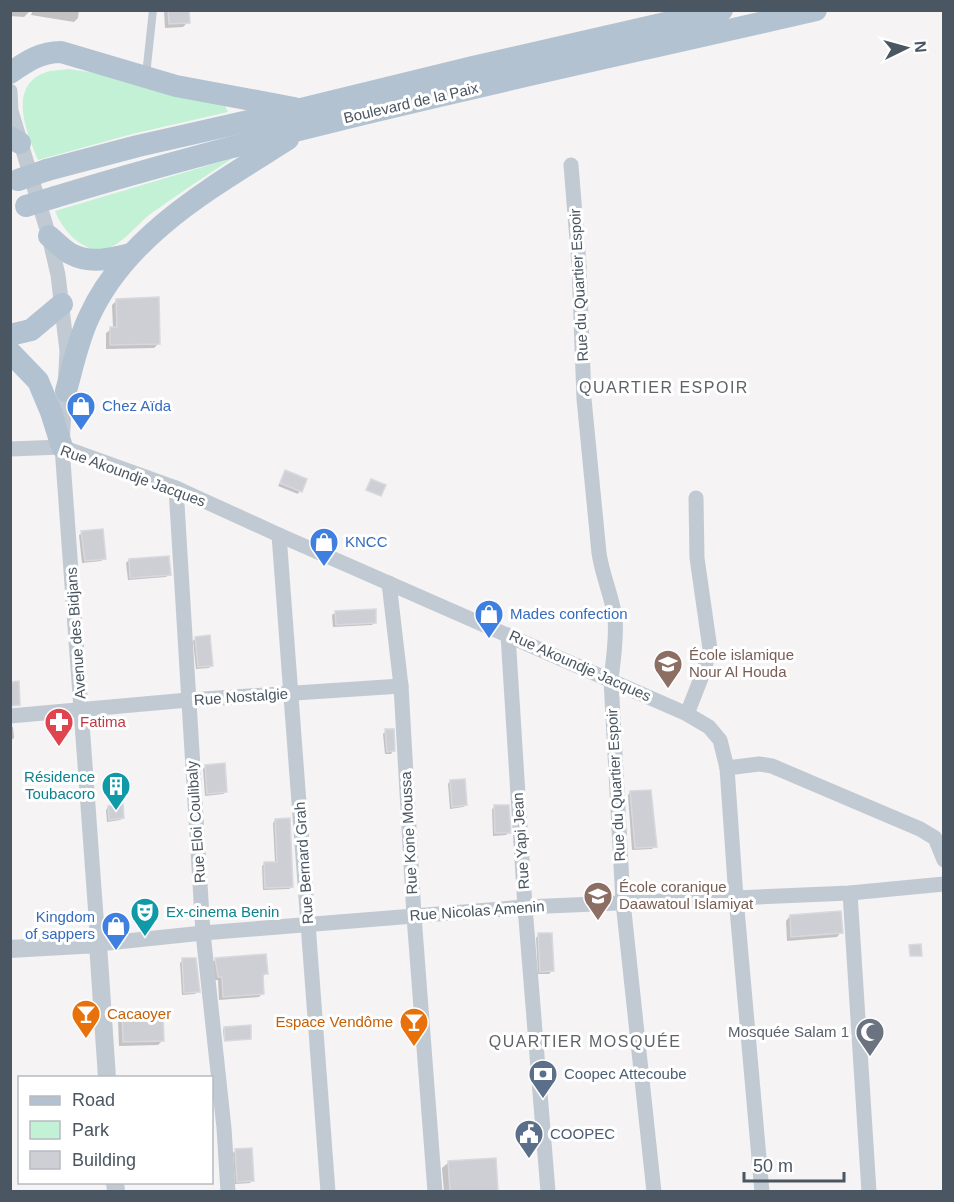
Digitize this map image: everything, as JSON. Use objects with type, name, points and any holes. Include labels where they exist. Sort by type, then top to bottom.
[{"type":"main road","name":"Boulevard de la Paix","points":[[26,195],[143,170],[473,67],[722,10]]},
{"type":"main road","name":"Boulevard de la Paix","points":[[26,195],[47,170],[138,146],[303,119],[816,10]]},
{"type":"main road","points":[[10,73],[39,55],[62,52],[176,86],[303,119]]},
{"type":"main road","points":[[66,391],[89,317],[104,288],[131,254],[162,226],[303,119]]},
{"type":"main road","points":[[49,236],[70,254],[87,259],[103,260],[131,254]]},
{"type":"main road","points":[[10,335],[31,330],[62,304]]},
{"type":"main road","points":[[10,351],[38,381],[62,447]]},
{"type":"street","name":"Avenue des Bidjans","points":[[10,91],[15,140],[26,195],[49,236],[58,275],[67,351],[62,447],[107,1076]]},
{"type":"street","name":"Rue du Quartier Espoir","points":[[571,165],[579,265],[584,399],[601,572],[615,618],[611,680],[623,902],[654,1191]]},
{"type":"street","name":"Rue Akoundje Jacques","points":[[10,449],[62,447],[176,488],[687,714],[709,728],[720,740],[727,768],[762,1191]]},
{"type":"street","name":"Rue Eloi Coulibaly","points":[[176,488],[203,933],[224,1128],[228,1191]]},
{"type":"street","points":[[687,714],[711,649],[697,558],[696,498]]},
{"type":"street","name":"Rue Bernard Grah","points":[[279,535],[328,1191]]},
{"type":"street","name":"Rue Kone Moussa","points":[[389,583],[401,686],[414,916],[435,1191]]},
{"type":"street","name":"Rue Yapi Jean","points":[[508,634],[525,907],[548,1191]]},
{"type":"street","name":"Rue Nostalgie","points":[[10,716],[188,700],[401,686]]},
{"type":"street","points":[[727,768],[759,764],[772,766],[896,818],[935,838],[944,860]]},
{"type":"street","name":"Rue Nicolas Amenin","points":[[10,949],[98,944],[203,933],[525,907],[850,893],[944,884]]},
{"type":"street","points":[[850,893],[869,1191]]},
{"type":"lane","points":[[146,76],[153,10]]},
{"type":"green space","points":[[69,69],[108,75],[225,106],[228,112],[132,134],[38,160],[25,123],[24,97],[28,86],[36,77],[50,71]]},
{"type":"green space","points":[[233,158],[184,190],[151,214],[118,243],[108,248],[98,250],[80,243],[65,229],[55,211]]},
{"type":"building","points":[[168,10],[189,10],[190,23],[169,24]]},
{"type":"building","points":[[159,297],[160,344],[110,345],[110,327],[117,327],[116,299]]},
{"type":"building","points":[[285,470],[307,479],[302,492],[280,483]]},
{"type":"building","points":[[371,479],[386,485],[381,496],[366,490]]},
{"type":"building","points":[[103,529],[106,559],[85,561],[81,531]]},
{"type":"building","points":[[169,556],[171,575],[130,578],[129,559]]},
{"type":"building","points":[[376,609],[376,623],[336,625],[335,611]]},
{"type":"building","points":[[210,635],[213,666],[198,667],[195,637]]},
{"type":"building","points":[[19,681],[20,705],[10,706],[10,682]]},
{"type":"building","points":[[385,729],[394,729],[395,751],[387,752]]},
{"type":"building","points":[[225,763],[227,792],[207,794],[205,765]]},
{"type":"building","points":[[465,779],[467,805],[452,807],[450,780]]},
{"type":"building","points":[[651,790],[657,847],[635,848],[630,791]]},
{"type":"building","name":"Résidence Toubacoro","points":[[123,804],[124,818],[109,820],[108,806]]},
{"type":"building","points":[[494,805],[509,805],[511,833],[495,833]]},
{"type":"building","points":[[290,818],[293,887],[265,888],[264,862],[277,862],[275,819]]},
{"type":"building","points":[[841,911],[843,933],[791,937],[790,915]]},
{"type":"building","points":[[122,917],[123,932],[107,933],[106,918]]},
{"type":"building","points":[[538,933],[552,933],[554,971],[540,972]]},
{"type":"building","points":[[921,944],[922,956],[910,956],[909,945]]},
{"type":"building","points":[[266,954],[268,974],[263,974],[264,994],[223,997],[222,977],[218,977],[215,958]]},
{"type":"building","points":[[182,958],[196,958],[200,992],[184,993]]},
{"type":"building","points":[[163,1011],[164,1041],[123,1042],[122,1013]]},
{"type":"building","points":[[251,1025],[251,1039],[225,1041],[224,1027]]},
{"type":"building","points":[[252,1148],[254,1181],[237,1182],[235,1149]]},
{"type":"building","points":[[496,1158],[498,1191],[450,1191],[448,1161]]},
{"type":"place","name":"Chez Aïda","points":[[81,432]]},
{"type":"place","name":"KNCC","points":[[324,568]]},
{"type":"place","name":"Mades confection","points":[[489,640]]},
{"type":"place","name":"École islamique Nour Al Houda","points":[[668,690]]},
{"type":"place","name":"Fatima","points":[[59,748]]},
{"type":"place","name":"Résidence Toubacoro","points":[[116,812]]},
{"type":"place","name":"École coranique Daawatoul Islamiyat","points":[[598,922]]},
{"type":"place","name":"Ex-cinema Benin","points":[[145,938]]},
{"type":"place","name":"Kingdom of sappers","points":[[116,952]]},
{"type":"place","name":"Cacaoyer","points":[[86,1040]]},
{"type":"place","name":"Espace Vendôme","points":[[414,1048]]},
{"type":"place","name":"Mosquée Salam 1","points":[[870,1058]]},
{"type":"place","name":"Coopec Attecoube","points":[[543,1100]]},
{"type":"place","name":"COOPEC","points":[[529,1160]]},
{"type":"district","name":"QUARTIER ESPOIR","points":[[664,387]]},
{"type":"district","name":"QUARTIER MOSQUÉE","points":[[585,1041]]}]
